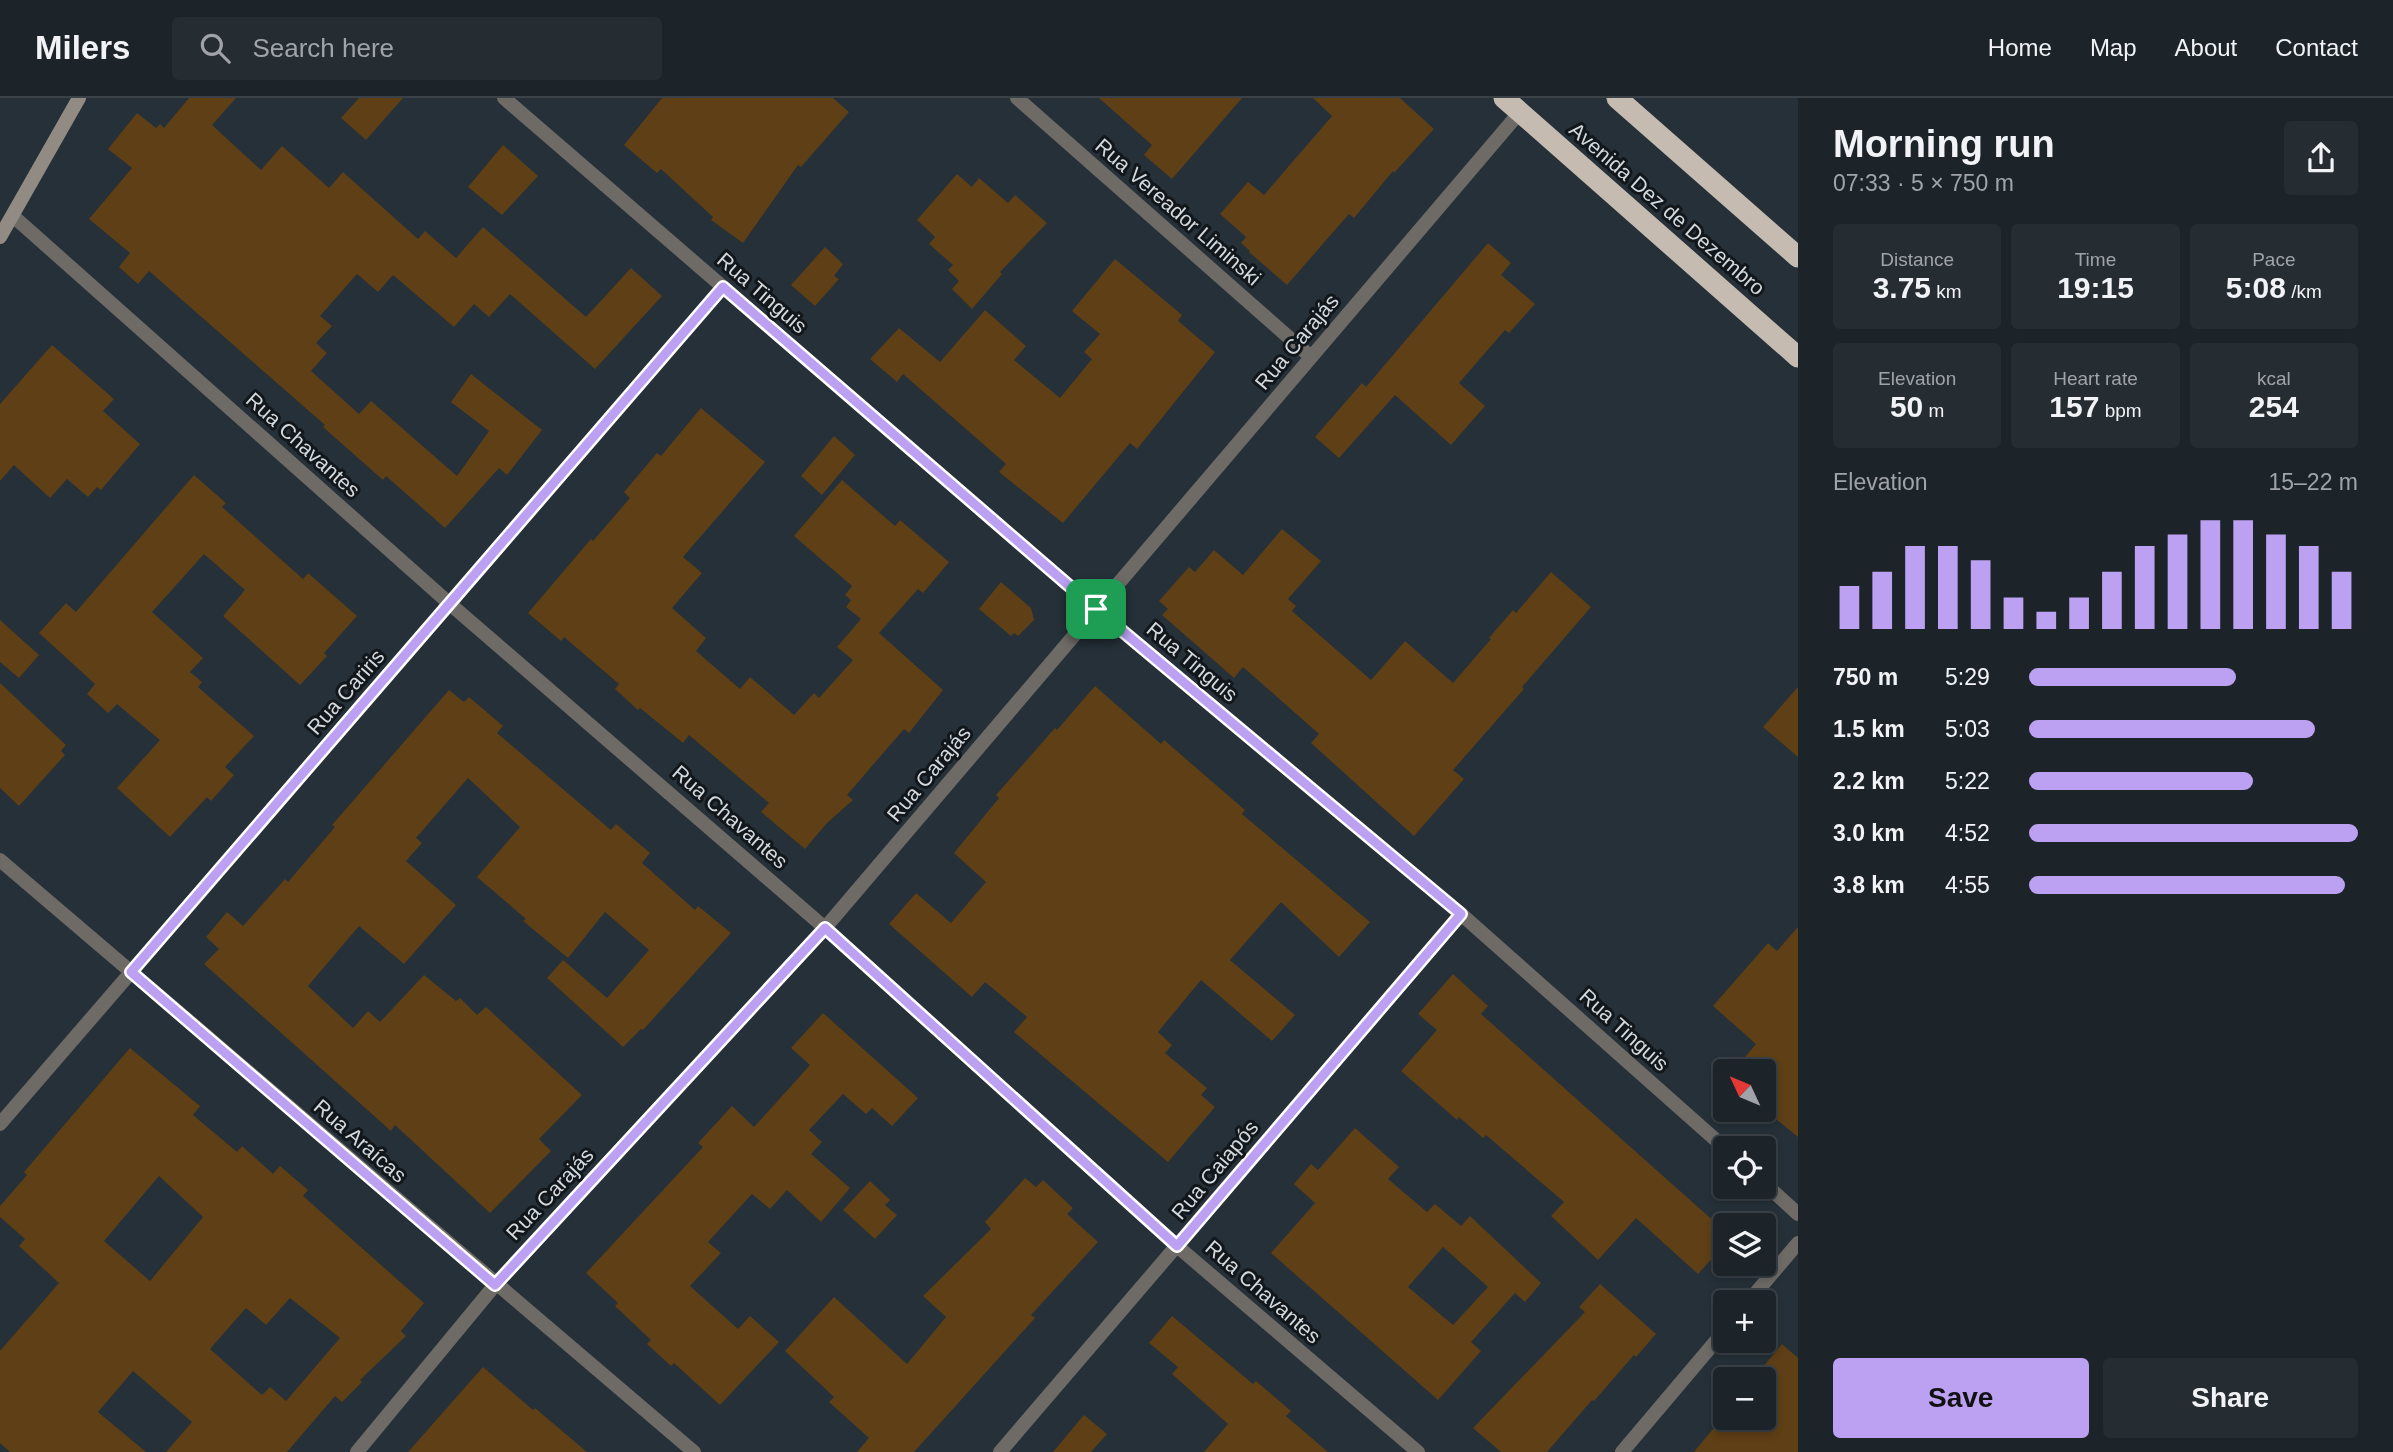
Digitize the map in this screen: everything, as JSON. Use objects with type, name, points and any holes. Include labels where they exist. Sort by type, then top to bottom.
[{"type":"highway","points":[[1617,98],[1798,257]]},
{"type":"highway","name":"Avenida Dez de Dezembro","points":[[1512,105],[1798,357]]},
{"type":"street","points":[[0,237],[79,98]]},
{"type":"street","name":"Rua Tinguis","points":[[504,98],[1096,609],[1461,914],[1713,1137]]},
{"type":"street","name":"Rua Vereador Liminski","points":[[1017,98],[1311,358]]},
{"type":"street","name":"Rua Carajás","points":[[358,1452],[495,1285],[825,928],[1311,358],[1512,105]]},
{"type":"street","name":"Rua Chavantes","points":[[13,216],[450,604],[825,928],[1177,1246],[1418,1452]]},
{"type":"street","name":"Rua Cariris","points":[[0,1124],[723,287]]},
{"type":"street","name":"Rua Araícas","points":[[0,860],[694,1452]]},
{"type":"street","name":"Rua Caiapós","points":[[1000,1452],[1461,914]]},
{"type":"street","points":[[1776,1194],[1798,1213]]},
{"type":"street","points":[[1758,1290],[1798,1243]]},
{"type":"street","points":[[1622,1452],[1713,1344]]},
{"type":"building","points":[[189,98],[236,98],[212,125],[261,170],[282,146],[329,188],[343,172],[418,239],[425,231],[456,258],[483,227],[586,317],[631,268],[662,296],[595,369],[510,294],[489,317],[474,304],[454,327],[393,275],[378,292],[357,274],[320,316],[332,326],[316,343],[327,353],[311,371],[359,414],[371,401],[457,476],[489,431],[451,402],[471,374],[542,430],[507,475],[499,468],[445,528],[386,476],[383,480],[323,427],[325,425],[149,271],[138,284],[119,267],[130,253],[89,219],[132,168],[108,149],[137,113],[156,128],[160,124],[164,128]]},
{"type":"building","points":[[359,98],[403,98],[366,140],[341,118]]},
{"type":"building","points":[[662,98],[833,98],[849,112],[801,167],[798,165],[743,243],[711,220],[713,217],[661,169],[657,173],[624,145]]},
{"type":"building","points":[[1099,98],[1242,98],[1172,179],[1144,155],[1152,145]]},
{"type":"building","points":[[1313,98],[1400,98],[1434,129],[1394,173],[1393,171],[1354,218],[1349,214],[1287,285],[1249,252],[1241,243],[1246,237],[1220,214],[1248,182],[1264,195],[1332,116]]},
{"type":"building","points":[[503,145],[538,176],[502,215],[468,187]]},
{"type":"building","points":[[957,174],[972,187],[979,178],[1008,203],[1015,195],[1047,223],[1000,272],[1002,274],[972,309],[952,289],[959,281],[948,270],[953,265],[929,244],[935,237],[917,220]]},
{"type":"building","points":[[1488,243],[1511,263],[1501,275],[1535,304],[1509,333],[1505,330],[1459,383],[1485,406],[1451,445],[1395,395],[1339,458],[1315,437],[1362,383],[1366,387]]},
{"type":"building","points":[[825,247],[843,264],[834,276],[839,279],[815,306],[791,285]]},
{"type":"building","points":[[1115,259],[1182,315],[1178,321],[1215,352],[1137,449],[1130,443],[1063,523],[999,472],[1006,464],[903,374],[897,382],[870,359],[899,328],[940,362],[985,310],[1026,346],[1014,360],[1060,398],[1092,359],[1084,352],[1100,334],[1072,311]]},
{"type":"building","points":[[52,345],[114,399],[103,411],[140,444],[101,490],[97,487],[88,497],[67,479],[50,498],[14,465],[0,481],[0,404]]},
{"type":"building","points":[[701,408],[765,462],[683,557],[702,573],[672,608],[706,638],[696,651],[740,689],[750,677],[794,715],[814,693],[819,698],[853,660],[837,647],[861,619],[846,607],[851,600],[845,595],[852,586],[794,536],[842,480],[895,526],[900,520],[949,562],[923,593],[918,589],[879,633],[943,690],[909,733],[904,729],[847,795],[853,800],[827,823],[805,849],[761,812],[769,803],[689,735],[683,743],[640,708],[638,710],[615,689],[619,684],[564,637],[561,641],[528,613],[630,498],[624,492],[657,453],[661,456]]},
{"type":"building","points":[[834,436],[855,455],[822,495],[801,476]]},
{"type":"building","points":[[194,475],[226,503],[222,507],[303,579],[308,573],[357,616],[324,653],[327,656],[300,685],[223,616],[245,590],[204,554],[152,612],[203,658],[190,672],[202,682],[198,687],[254,736],[225,767],[234,775],[211,801],[207,797],[170,837],[117,788],[160,740],[117,704],[108,713],[87,694],[95,684],[39,633],[66,603],[76,612]]},
{"type":"building","points":[[1282,529],[1321,561],[1288,599],[1296,606],[1292,611],[1371,680],[1405,641],[1453,683],[1513,610],[1516,613],[1551,572],[1591,607],[1453,770],[1464,779],[1414,836],[1311,743],[1319,734],[1243,667],[1234,678],[1162,615],[1168,609],[1159,601],[1189,567],[1195,572],[1214,550],[1243,575]]},
{"type":"building","points":[[1001,582],[1031,608],[1034,620],[1018,636],[1014,633],[1011,636],[979,609]]},
{"type":"building","points":[[0,620],[39,655],[19,678],[0,662]]},
{"type":"building","points":[[0,683],[66,745],[61,751],[65,755],[19,806],[0,788]]},
{"type":"building","points":[[1095,686],[1161,744],[1164,740],[1245,810],[1242,814],[1370,922],[1339,957],[1281,902],[1230,960],[1295,1015],[1272,1041],[1201,980],[1158,1032],[1172,1045],[1165,1053],[1207,1088],[1201,1095],[1215,1107],[1168,1162],[1014,1032],[1027,1017],[985,982],[972,997],[889,924],[916,893],[951,923],[986,882],[954,853],[999,798],[996,795]]},
{"type":"building","points":[[1798,687],[1798,757],[1763,727]]},
{"type":"building","points":[[449,690],[464,702],[469,697],[503,726],[497,733],[611,830],[616,824],[650,853],[642,863],[695,910],[698,906],[731,933],[643,1030],[623,1047],[547,978],[563,960],[607,998],[649,950],[605,912],[568,958],[523,921],[526,919],[477,877],[520,827],[468,778],[416,838],[422,843],[406,861],[456,905],[404,964],[359,926],[308,986],[353,1028],[368,1011],[380,1022],[424,975],[456,1001],[460,998],[477,1015],[486,1007],[582,1095],[539,1139],[551,1151],[490,1213],[395,1125],[391,1131],[204,964],[219,949],[206,937],[227,912],[243,926],[285,879],[288,882],[335,827],[332,825]]},
{"type":"building","points":[[1798,927],[1798,1137],[1776,1119],[1776,1059],[1743,1059],[1756,1044],[1713,1006],[1768,943],[1777,951]]},
{"type":"building","points":[[1453,974],[1488,1006],[1481,1014],[1713,1220],[1713,1257],[1698,1274],[1636,1218],[1598,1260],[1551,1216],[1564,1202],[1486,1135],[1483,1138],[1459,1117],[1457,1120],[1401,1071],[1437,1030],[1418,1014]]},
{"type":"building","points":[[823,1013],[918,1098],[892,1126],[872,1108],[866,1114],[843,1094],[809,1130],[822,1142],[811,1154],[850,1188],[821,1222],[787,1190],[770,1209],[752,1194],[708,1242],[721,1253],[690,1286],[738,1329],[750,1316],[779,1342],[720,1405],[674,1363],[671,1366],[647,1344],[651,1340],[615,1306],[618,1303],[586,1273],[703,1147],[698,1143],[732,1106],[754,1127],[810,1065],[791,1048]]},
{"type":"building","points":[[130,1048],[200,1106],[193,1115],[237,1152],[242,1146],[273,1174],[280,1166],[308,1190],[303,1196],[424,1303],[401,1331],[406,1336],[360,1380],[362,1382],[342,1402],[335,1396],[287,1452],[166,1452],[192,1422],[133,1371],[98,1412],[146,1452],[10,1452],[0,1443],[0,1351],[59,1283],[19,1246],[25,1239],[0,1217],[0,1206],[27,1175],[24,1172]],"holes":[[[159,1176],[203,1217],[150,1281],[104,1241]],[[290,1298],[340,1338],[286,1401],[270,1387],[262,1395],[210,1349],[246,1308],[266,1325]]]},
{"type":"building","points":[[1355,1128],[1399,1167],[1388,1179],[1427,1212],[1435,1204],[1461,1226],[1470,1216],[1541,1283],[1525,1302],[1515,1293],[1471,1342],[1481,1351],[1438,1400],[1271,1253],[1315,1203],[1294,1184],[1311,1164],[1318,1170]],"holes":[[[1443,1247],[1488,1287],[1453,1325],[1408,1287]]]},
{"type":"building","points":[[1025,1178],[1036,1187],[1043,1180],[1073,1208],[1067,1214],[1098,1242],[1031,1315],[1035,1318],[914,1452],[857,1452],[869,1438],[829,1402],[834,1397],[785,1351],[834,1297],[907,1364],[946,1317],[923,1296],[991,1229],[985,1222]]},
{"type":"building","points":[[870,1181],[890,1200],[885,1205],[897,1215],[875,1239],[843,1210]]},
{"type":"building","points":[[1600,1284],[1656,1334],[1594,1401],[1592,1400],[1547,1452],[1501,1452],[1473,1428],[1585,1312],[1579,1307]]},
{"type":"building","points":[[1172,1316],[1253,1384],[1256,1381],[1291,1411],[1286,1416],[1328,1452],[1204,1452],[1228,1424],[1172,1374],[1178,1367],[1149,1343]]},
{"type":"building","points":[[1782,1344],[1798,1358],[1798,1452],[1694,1452],[1713,1429],[1776,1430],[1776,1367],[1763,1367]]},
{"type":"building","points":[[483,1367],[533,1410],[535,1408],[587,1452],[408,1452]]},
{"type":"building","points":[[1084,1415],[1107,1434],[1091,1452],[1053,1452]]},
{"type":"route","points":[[723,287],[1096,609],[1461,914],[1177,1246],[825,928],[495,1285],[131,972],[723,287]]}]
